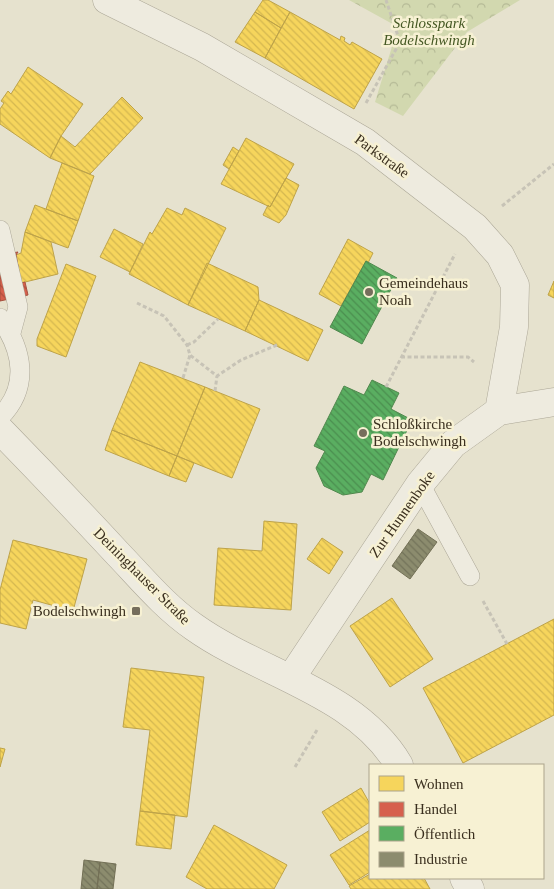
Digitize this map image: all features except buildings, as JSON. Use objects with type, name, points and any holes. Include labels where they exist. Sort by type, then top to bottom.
[{"type":"street","name":"Parkstraße","points":[[107,0],[202,47],[349,132],[365,142],[475,227],[500,254],[515,285],[514,327],[499,411]]},
{"type":"street","name":"Zur Hunnenboke","points":[[291,678],[420,484],[453,444],[499,411],[554,402]]},
{"type":"street","name":"Deininghauser Straße","points":[[5,445],[193,627],[249,660],[291,678],[334,702],[388,747],[398,764]]},
{"type":"lane","points":[[0,230],[18,307],[5,325],[21,369],[18,389],[11,406],[0,417]]},
{"type":"lane","points":[[420,484],[470,576]]},
{"type":"path","points":[[349,132],[400,42],[386,0]]},
{"type":"path","points":[[386,387],[463,237],[554,164]]},
{"type":"path","points":[[137,302],[164,316],[187,345],[190,355],[183,378]]},
{"type":"path","points":[[187,345],[194,342],[218,319]]},
{"type":"path","points":[[216,376],[241,360],[277,345]]},
{"type":"path","points":[[190,355],[216,376]]},
{"type":"path","points":[[402,357],[468,357]]},
{"type":"path","points":[[215,391],[216,376]]},
{"type":"path","points":[[470,576],[507,644]]},
{"type":"path","points":[[295,767],[312,739]]},
{"type":"green space","name":"Schlosspark Bodelschwingh","points":[[349,0],[520,0],[467,32],[403,116],[375,102],[398,27]]},
{"type":"place","name":"Gemeindehaus Noah","points":[[369,292]]},
{"type":"place","name":"Schloßkirche Bodelschwingh","points":[[363,433]]},
{"type":"place","name":"Bodelschwingh","points":[[136,611]]}]
